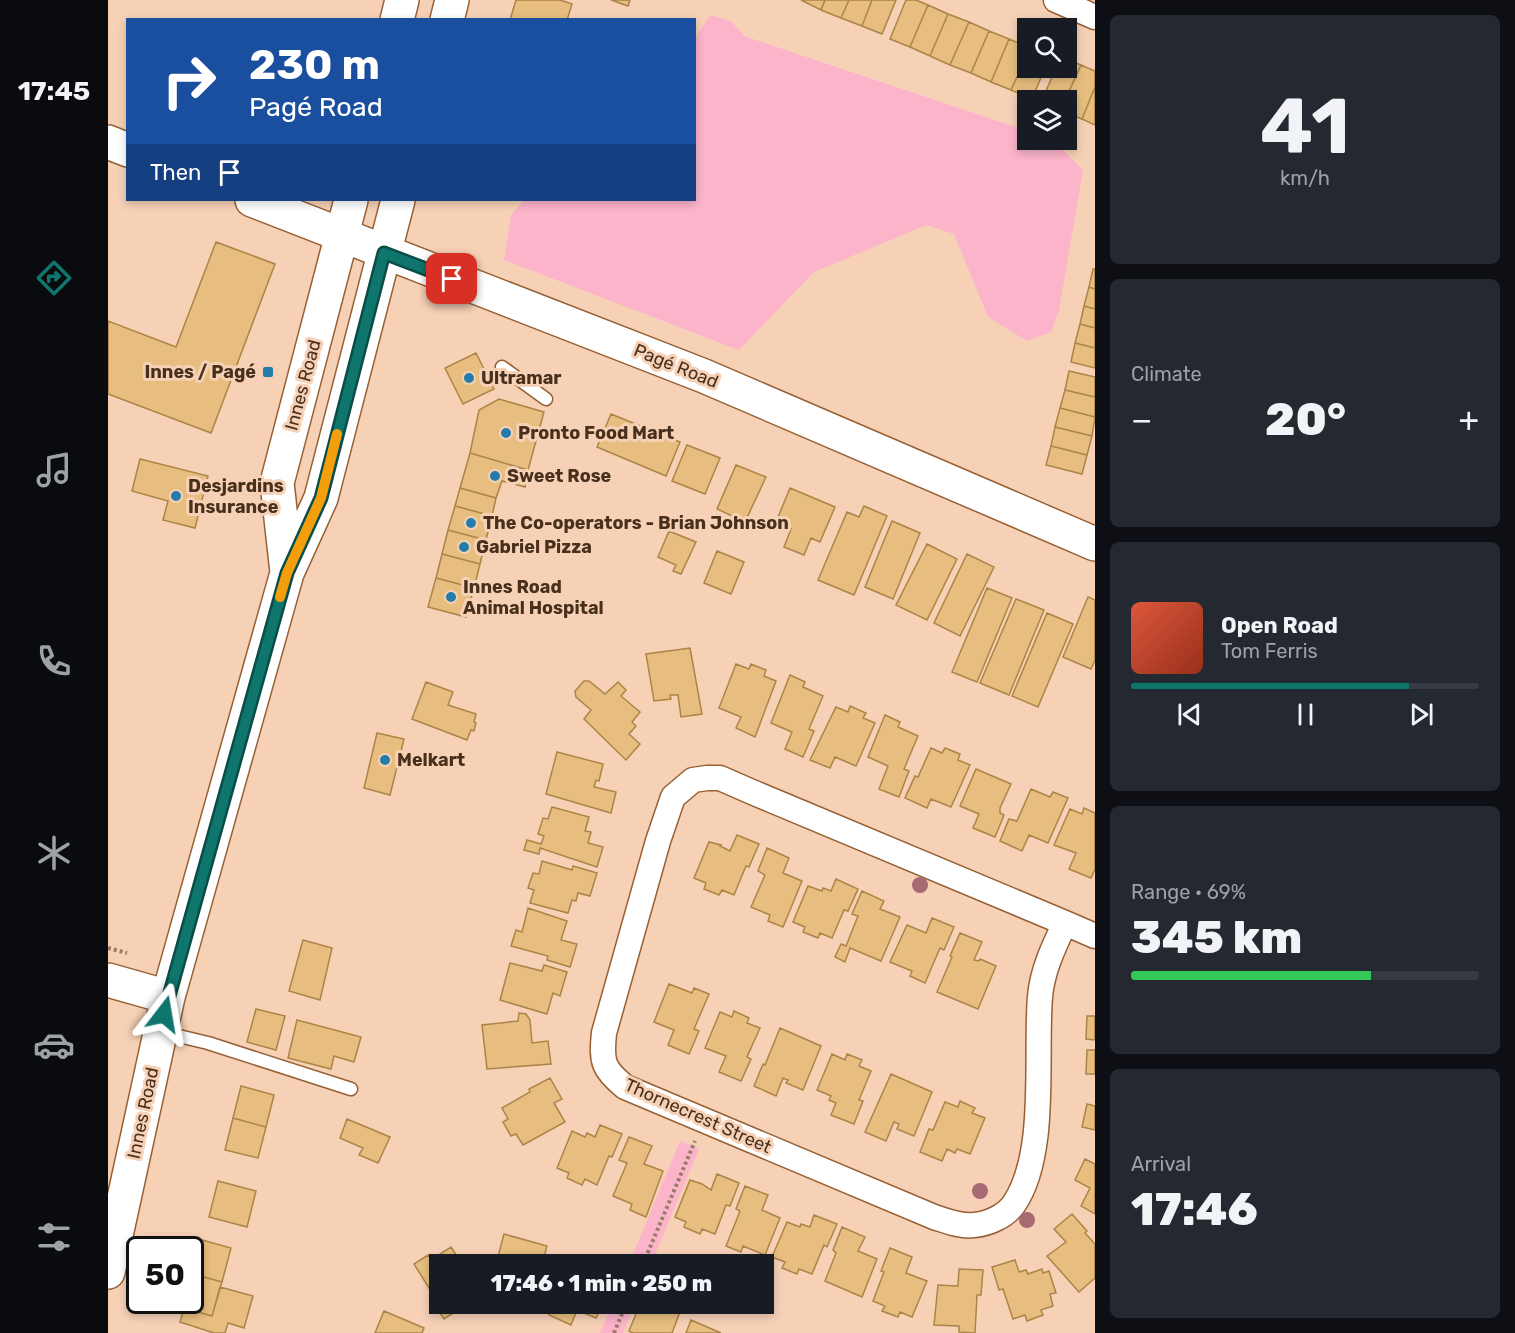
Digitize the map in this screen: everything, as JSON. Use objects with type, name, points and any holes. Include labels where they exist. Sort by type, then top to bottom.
[{"type":"main road","points":[[398,18],[402,0]]},
{"type":"main road","points":[[448,18],[452,0]]},
{"type":"main road","points":[[108,142],[126,149]]},
{"type":"main road","name":"Pagé Road","points":[[254,201],[704,376],[1095,544]]},
{"type":"main road","name":"Innes Road","points":[[287,573],[277,483],[351,201]]},
{"type":"main road","name":"Innes Road","points":[[108,1272],[168,997],[287,573],[321,498],[398,201]]},
{"type":"main road","points":[[108,980],[168,997]]},
{"type":"street","points":[[1058,0],[1095,17]]},
{"type":"street","name":"Thornecrest Street","points":[[1065,923],[1048,959],[1040,995],[1038,1097],[1034,1143],[1026,1182],[1013,1206],[989,1222],[974,1226],[959,1225],[934,1217],[625,1087],[604,1064],[602,1049],[604,1033],[669,808],[673,797],[693,780],[720,778],[1065,923],[1095,936]]},
{"type":"lane","points":[[502,368],[546,399]]},
{"type":"lane","points":[[160,1032],[208,1043],[351,1089]]},
{"type":"path","points":[[108,948],[127,953]]},
{"type":"path","points":[[647,1254],[704,1120]]},
{"type":"path","points":[[614,1333],[622,1314]]},
{"type":"shaded area","points":[[710,15],[731,21],[744,36],[1017,128],[1017,150],[1063,150],[1083,170],[1059,310],[1051,332],[1027,341],[988,317],[954,234],[926,225],[814,272],[739,350],[504,260],[511,215],[523,201],[696,201],[696,37]]},
{"type":"shaded area","points":[[680,1141],[699,1149],[655,1254],[633,1254]]},
{"type":"shaded area","points":[[608,1314],[631,1314],[623,1333],[600,1333]]},
{"type":"building","points":[[516,0],[560,0],[572,4],[568,18],[511,18]]},
{"type":"building","points":[[611,0],[630,0],[628,6]]},
{"type":"building","points":[[801,0],[825,0],[821,10]]},
{"type":"building","points":[[825,0],[849,0],[841,18],[821,10]]},
{"type":"building","points":[[849,0],[872,0],[862,26],[841,18]]},
{"type":"building","points":[[872,0],[896,0],[882,34],[862,26]]},
{"type":"building","points":[[906,0],[916,0],[928,5],[910,47],[890,39]]},
{"type":"building","points":[[928,5],[948,14],[930,56],[910,47]]},
{"type":"building","points":[[948,14],[969,22],[950,65],[930,56]]},
{"type":"building","points":[[969,22],[989,31],[971,73],[950,65]]},
{"type":"building","points":[[989,31],[1009,39],[991,82],[971,73]]},
{"type":"building","points":[[1009,39],[1017,42],[1017,77],[1011,90],[991,82]]},
{"type":"building","points":[[1081,65],[1095,71],[1095,87],[1082,119],[1077,117],[1077,90],[1070,90]]},
{"type":"building","points":[[1017,77],[1041,78],[1036,90],[1017,90],[1017,93],[1011,90]]},
{"type":"building","points":[[1052,78],[1075,78],[1070,90],[1046,90]]},
{"type":"building","points":[[1095,87],[1095,125],[1082,119]]},
{"type":"building","points":[[216,242],[275,264],[211,433],[108,394],[108,321],[176,347]]},
{"type":"building","points":[[1093,269],[1095,269],[1095,289],[1089,287]]},
{"type":"building","points":[[1089,287],[1095,289],[1095,309],[1084,306]]},
{"type":"building","points":[[1084,306],[1095,309],[1095,328],[1080,324]]},
{"type":"building","points":[[1080,324],[1095,328],[1095,348],[1075,343]]},
{"type":"building","points":[[1075,343],[1095,348],[1095,368],[1071,362]]},
{"type":"building","name":"Ultramar","points":[[476,353],[494,389],[463,404],[445,368]]},
{"type":"building","points":[[1069,371],[1095,377],[1095,397],[1065,390]]},
{"type":"building","points":[[1065,390],[1095,397],[1095,417],[1060,408]]},
{"type":"building","name":"Pronto Food Mart","points":[[499,399],[544,412],[528,470],[470,453],[479,410]]},
{"type":"building","points":[[1060,408],[1095,417],[1092,436],[1055,427]]},
{"type":"building","points":[[611,414],[680,442],[666,476],[597,447]]},
{"type":"building","points":[[1055,427],[1092,436],[1087,455],[1051,446]]},
{"type":"building","points":[[687,445],[720,458],[705,494],[672,481]]},
{"type":"building","points":[[1051,446],[1087,455],[1082,474],[1046,465]]},
{"type":"building","name":"Sweet Rose","points":[[470,453],[528,470],[525,487],[502,481],[496,498],[460,488]]},
{"type":"building","name":"Desjardins Insurance","points":[[140,459],[208,476],[195,528],[163,520],[168,501],[132,491]]},
{"type":"building","points":[[736,465],[766,477],[745,522],[717,509]]},
{"type":"building","points":[[460,488],[496,498],[492,516],[455,506]]},
{"type":"building","points":[[790,488],[835,507],[820,542],[811,538],[804,555],[784,547],[791,529],[776,522]]},
{"type":"building","name":"The Co-operators - Brian Johnson","points":[[455,506],[492,516],[486,540],[448,530]]},
{"type":"building","points":[[864,506],[887,516],[854,595],[818,580],[847,512],[859,517]]},
{"type":"building","points":[[892,521],[920,533],[893,599],[865,587]]},
{"type":"building","name":"Gabriel Pizza","points":[[448,530],[486,540],[480,564],[442,554]]},
{"type":"building","points":[[669,531],[696,542],[681,574],[673,571],[676,565],[658,557]]},
{"type":"building","points":[[927,544],[957,559],[927,620],[896,605]]},
{"type":"building","points":[[717,551],[744,562],[731,594],[704,583]]},
{"type":"building","points":[[442,554],[480,564],[474,588],[436,578]]},
{"type":"building","points":[[967,554],[994,567],[960,636],[934,623]]},
{"type":"building","name":"Innes Road Animal Hospital","points":[[436,578],[474,588],[466,617],[428,607]]},
{"type":"building","points":[[987,588],[1012,598],[977,682],[952,672]]},
{"type":"building","points":[[1088,597],[1095,600],[1095,660],[1091,669],[1063,657]]},
{"type":"building","points":[[1016,599],[1044,610],[1009,695],[980,683]]},
{"type":"building","points":[[1047,613],[1073,624],[1038,707],[1012,696]]},
{"type":"building","points":[[690,648],[702,714],[681,717],[678,695],[670,695],[671,699],[654,701],[646,654]]},
{"type":"building","points":[[736,664],[749,669],[751,664],[766,670],[764,676],[776,681],[755,737],[736,728],[741,717],[719,708]]},
{"type":"building","points":[[790,675],[805,682],[803,687],[823,696],[809,729],[814,731],[803,757],[785,749],[792,732],[771,723]]},
{"type":"building","points":[[584,681],[589,681],[605,694],[618,682],[626,690],[621,696],[640,712],[632,722],[636,726],[629,734],[640,744],[626,760],[584,719],[591,710],[576,697],[575,691]]},
{"type":"building","points":[[426,682],[453,692],[448,705],[476,714],[474,731],[471,730],[467,740],[412,719]]},
{"type":"building","points":[[850,706],[866,713],[863,718],[875,723],[856,766],[835,757],[830,768],[810,760],[836,707],[848,712]]},
{"type":"building","points":[[885,715],[900,722],[898,727],[918,736],[904,769],[909,771],[899,797],[879,789],[888,766],[868,757]]},
{"type":"building","name":"Melkart","points":[[377,733],[404,739],[390,795],[364,788]]},
{"type":"building","points":[[931,748],[942,753],[945,748],[960,754],[958,760],[970,765],[951,807],[931,799],[927,808],[905,798],[915,776],[918,777]]},
{"type":"building","points":[[557,752],[603,764],[599,781],[596,780],[594,787],[616,792],[611,813],[546,794]]},
{"type":"building","points":[[976,769],[1011,784],[1000,808],[1000,813],[1004,815],[995,837],[973,828],[979,814],[960,806]]},
{"type":"building","points":[[1031,789],[1050,797],[1053,792],[1068,798],[1048,843],[1029,835],[1022,851],[1000,841],[1009,819],[1017,821]]},
{"type":"building","points":[[552,807],[589,817],[585,831],[591,832],[588,843],[603,847],[597,867],[540,848],[539,854],[524,850],[527,840],[541,844],[544,836],[538,834],[543,818],[548,819]]},
{"type":"building","points":[[1084,808],[1095,813],[1095,869],[1091,878],[1069,869],[1076,853],[1054,845],[1070,809],[1082,814]]},
{"type":"building","points":[[737,835],[759,844],[749,867],[746,866],[734,895],[722,890],[719,895],[704,889],[706,883],[694,878],[709,842],[721,845],[730,851]]},
{"type":"building","points":[[767,848],[789,858],[783,873],[802,881],[783,927],[768,921],[770,915],[751,907],[765,875],[758,871]]},
{"type":"building","points":[[542,861],[572,870],[573,866],[597,873],[590,896],[578,893],[576,901],[572,900],[568,913],[530,903],[534,890],[528,888],[533,873],[539,874]]},
{"type":"building","points":[[836,879],[858,889],[848,911],[844,910],[832,938],[820,933],[818,938],[803,932],[805,927],[793,922],[808,886],[822,891],[823,888],[831,891]]},
{"type":"building","points":[[862,891],[884,901],[880,909],[900,917],[881,961],[850,948],[845,962],[835,957],[841,944],[846,946],[858,916],[852,914]]},
{"type":"building","points":[[528,908],[567,921],[561,940],[577,944],[570,967],[547,960],[548,956],[511,946],[516,930],[522,932]]},
{"type":"building","points":[[932,918],[954,927],[944,950],[940,948],[925,983],[910,976],[912,971],[890,962],[907,925],[926,933]]},
{"type":"building","points":[[960,933],[982,942],[974,960],[979,961],[980,959],[996,966],[978,1009],[937,992]]},
{"type":"building","points":[[303,940],[332,948],[320,1000],[289,991]]},
{"type":"building","points":[[510,963],[542,971],[544,965],[567,972],[560,996],[553,993],[547,1014],[500,1000]]},
{"type":"building","points":[[669,984],[692,993],[694,988],[709,994],[694,1029],[699,1031],[689,1054],[668,1045],[674,1030],[654,1022]]},
{"type":"building","points":[[256,1009],[285,1016],[276,1050],[247,1042]]},
{"type":"building","points":[[734,1011],[749,1018],[747,1023],[760,1028],[747,1057],[751,1059],[741,1081],[719,1072],[726,1056],[705,1048],[720,1012],[732,1017]]},
{"type":"building","points":[[519,1013],[526,1014],[530,1020],[532,1043],[548,1041],[551,1064],[487,1069],[482,1025],[518,1021]]},
{"type":"building","points":[[1087,1016],[1095,1016],[1095,1040],[1086,1039]]},
{"type":"building","points":[[297,1020],[361,1037],[354,1062],[334,1056],[331,1069],[288,1058]]},
{"type":"building","points":[[780,1028],[821,1046],[803,1090],[786,1083],[788,1080],[783,1078],[776,1096],[754,1086]]},
{"type":"building","points":[[1087,1050],[1095,1050],[1095,1074],[1086,1074]]},
{"type":"building","points":[[832,1054],[845,1060],[847,1054],[862,1060],[859,1066],[871,1071],[859,1100],[863,1101],[854,1124],[831,1115],[836,1103],[829,1100],[831,1096],[817,1090]]},
{"type":"building","points":[[891,1074],[932,1092],[914,1136],[897,1129],[899,1124],[894,1122],[886,1141],[865,1132]]},
{"type":"building","points":[[550,1078],[562,1099],[554,1103],[565,1122],[523,1145],[516,1134],[511,1136],[503,1122],[508,1119],[502,1108],[530,1092],[529,1089]]},
{"type":"building","points":[[241,1086],[274,1095],[266,1127],[233,1118]]},
{"type":"building","points":[[960,1101],[975,1108],[972,1113],[985,1118],[970,1154],[957,1149],[955,1153],[947,1149],[942,1161],[920,1152],[929,1129],[933,1130],[945,1102],[958,1107]]},
{"type":"building","points":[[1087,1104],[1095,1106],[1095,1130],[1082,1127]]},
{"type":"building","points":[[233,1118],[266,1127],[258,1158],[225,1150]]},
{"type":"building","points":[[347,1119],[390,1137],[378,1163],[359,1155],[363,1148],[340,1138]]},
{"type":"building","points":[[600,1125],[622,1134],[612,1157],[609,1156],[597,1185],[585,1179],[582,1185],[567,1178],[569,1173],[557,1168],[572,1131],[585,1137],[587,1133],[595,1137]]},
{"type":"building","points":[[629,1137],[652,1146],[644,1164],[663,1171],[646,1217],[630,1210],[632,1204],[613,1196],[627,1163],[619,1160]]},
{"type":"building","points":[[1085,1159],[1095,1164],[1095,1214],[1081,1206],[1090,1188],[1075,1180]]},
{"type":"building","points":[[717,1174],[739,1183],[730,1206],[726,1205],[715,1234],[702,1229],[700,1234],[684,1227],[686,1222],[675,1217],[690,1180],[711,1190]]},
{"type":"building","points":[[218,1181],[256,1191],[247,1227],[209,1217]]},
{"type":"building","points":[[745,1186],[768,1195],[762,1210],[780,1218],[765,1254],[743,1246],[741,1252],[726,1246],[740,1211],[736,1209]]},
{"type":"building","points":[[1072,1214],[1095,1244],[1095,1278],[1079,1292],[1047,1256],[1066,1242],[1054,1229]]},
{"type":"building","points":[[814,1215],[837,1224],[827,1247],[824,1245],[812,1274],[799,1269],[797,1274],[782,1268],[785,1262],[774,1258],[773,1254],[787,1222],[800,1227],[801,1224],[810,1227]]},
{"type":"building","points":[[842,1227],[865,1237],[858,1251],[877,1259],[862,1297],[825,1281],[836,1253],[833,1250]]},
{"type":"building","points":[[504,1234],[547,1246],[545,1254],[499,1254]]},
{"type":"building","points":[[204,1241],[231,1248],[222,1282],[204,1277]]},
{"type":"building","points":[[451,1247],[456,1254],[440,1254]]},
{"type":"building","points":[[890,1248],[912,1257],[906,1273],[927,1281],[912,1317],[900,1312],[898,1317],[882,1311],[885,1306],[873,1301]]},
{"type":"building","points":[[428,1255],[429,1257],[429,1288],[414,1264]]},
{"type":"building","points":[[1015,1260],[1019,1272],[1026,1270],[1028,1274],[1042,1269],[1043,1273],[1049,1271],[1056,1293],[1050,1294],[1053,1306],[1041,1310],[1043,1315],[1027,1321],[1025,1315],[1013,1319],[1003,1289],[999,1290],[992,1267]]},
{"type":"building","points":[[959,1269],[983,1270],[981,1295],[977,1295],[975,1333],[959,1332],[959,1326],[934,1325],[938,1285],[958,1286]]},
{"type":"building","points":[[204,1277],[222,1282],[212,1316],[204,1314]]},
{"type":"building","points":[[220,1287],[253,1296],[244,1328],[228,1323],[225,1333],[214,1333],[180,1322],[182,1314],[212,1316]]},
{"type":"building","points":[[384,1311],[424,1328],[422,1333],[375,1333]]},
{"type":"building","points":[[441,1314],[452,1314],[444,1319]]},
{"type":"building","points":[[549,1314],[575,1314],[571,1325]]},
{"type":"building","points":[[586,1314],[598,1314],[596,1318]]},
{"type":"building","points":[[636,1314],[679,1314],[672,1333],[633,1333],[629,1331]]},
{"type":"building","points":[[691,1320],[721,1333],[686,1333]]},
{"type":"slow traffic","points":[[280,597],[287,573],[321,498],[337,434]]},
{"type":"place","name":"Innes / Pagé","points":[[268,372]]},
{"type":"place","name":"Ultramar","points":[[469,378]]},
{"type":"place","name":"Pronto Food Mart","points":[[506,433]]},
{"type":"place","name":"Sweet Rose","points":[[495,476]]},
{"type":"place","name":"Desjardins Insurance","points":[[176,496]]},
{"type":"place","name":"The Co-operators - Brian Johnson","points":[[471,523]]},
{"type":"place","name":"Gabriel Pizza","points":[[464,547]]},
{"type":"place","name":"Innes Road Animal Hospital","points":[[451,597]]},
{"type":"place","name":"Melkart","points":[[385,760]]},
{"type":"route","points":[[164,1014],[287,573],[321,498],[384,253],[452,279]]}]
